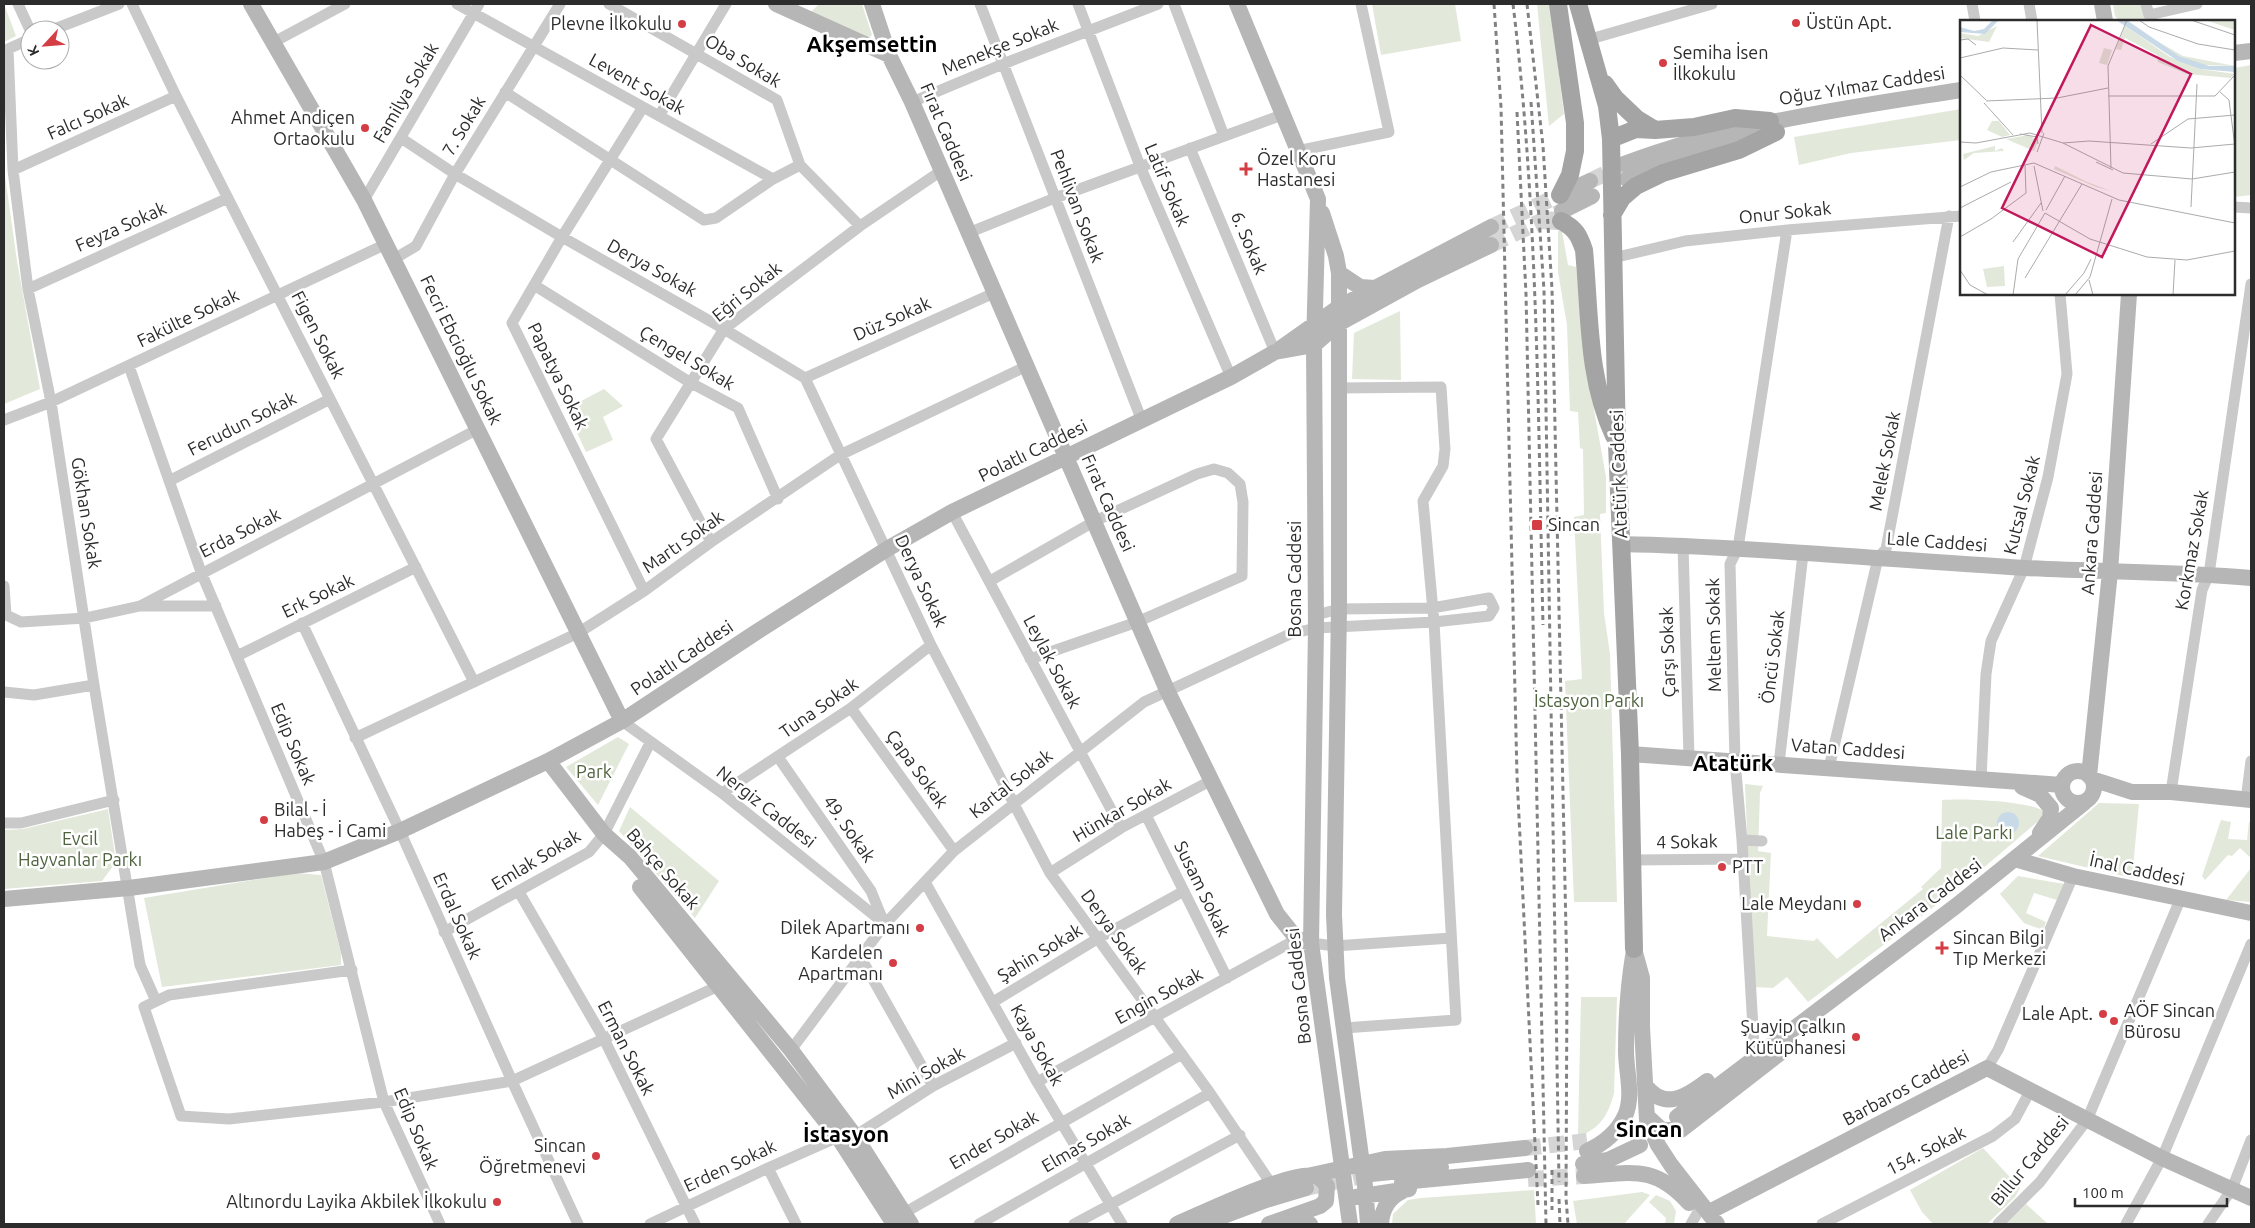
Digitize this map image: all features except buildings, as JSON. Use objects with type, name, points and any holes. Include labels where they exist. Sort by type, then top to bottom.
[{"type":"main road","points":[[1558,4],[1575,123],[1575,151],[1561,209],[1580,237],[1584,250],[1596,384],[1605,418],[1617,444]]},
{"type":"main road","name":"Atatürk Caddesi","points":[[1578,4],[1586,40],[1607,106],[1611,139],[1617,444],[1630,754],[1634,949]]},
{"type":"main road","points":[[1598,73],[1619,102],[1638,119],[1655,130]]},
{"type":"main road","points":[[1611,139],[1636,129],[1655,130],[1694,127],[1735,118],[1773,127]]},
{"type":"main road","points":[[1612,215],[1622,198],[1629,192],[1663,173],[1739,150],[1773,127]]},
{"type":"street","points":[[18,4],[25,20]]},
{"type":"street","points":[[70,23],[119,4]]},
{"type":"street","name":"Figen Sokak","points":[[132,4],[176,96],[474,682]]},
{"type":"street","name":"Fecri Ebcioğlu Sokak","points":[[251,4],[364,200],[622,722]]},
{"type":"street","points":[[272,43],[345,4]]},
{"type":"street","name":"Levent Sokak","points":[[457,4],[476,8],[533,45],[773,179]]},
{"type":"street","name":"7. Sokak","points":[[394,259],[416,246],[455,174],[560,4]]},
{"type":"street","name":"Oba Sokak","points":[[609,4],[777,100],[800,165],[860,226]]},
{"type":"street","points":[[659,116],[726,4]]},
{"type":"street","points":[[776,4],[889,55]]},
{"type":"street","name":"Fırat Caddesi","points":[[872,4],[889,55],[912,102],[940,171],[1095,521],[1167,690],[1277,914],[1304,941]]},
{"type":"street","name":"Pehlivan Sokak","points":[[980,4],[1142,421]]},
{"type":"street","name":"Latif Sokak","points":[[1078,4],[1140,166],[1231,377]]},
{"type":"street","name":"Menekşe Sokak","points":[[912,102],[1088,30],[1158,4]]},
{"type":"street","points":[[1174,4],[1224,136]]},
{"type":"street","name":"Bosna Caddesi","points":[[1237,4],[1318,199],[1314,345],[1316,621],[1304,941],[1343,1168],[1350,1224]]},
{"type":"street","points":[[1297,151],[1389,132],[1361,4]]},
{"type":"street","points":[[1586,40],[1712,4]]},
{"type":"street","points":[[1972,4],[1976,20]]},
{"type":"street","points":[[2029,4],[2032,20]]},
{"type":"street","points":[[2146,4],[2149,15],[2197,4]]},
{"type":"street","name":"Familya Sokak","points":[[364,200],[476,8]]},
{"type":"street","points":[[2235,44],[2251,41]]},
{"type":"street","name":"Gökhan Sokak","points":[[20,43],[8,48],[14,170],[28,288],[52,402],[94,685],[129,888],[140,966],[156,1001]]},
{"type":"street","points":[[2235,53],[2251,51]]},
{"type":"street","name":"Oğuz Yılmaz Caddesi","points":[[1773,127],[1960,90]]},
{"type":"street","points":[[504,92],[704,220],[716,218],[773,179],[800,165]]},
{"type":"street","name":"Falcı Sokak","points":[[14,170],[176,96]]},
{"type":"street","name":"Oğuz Yılmaz Caddesi","points":[[1773,127],[1960,99]]},
{"type":"street","name":"Papatya Sokak","points":[[643,107],[562,237],[512,323],[644,591]]},
{"type":"street","points":[[968,234],[1055,198],[1282,115]]},
{"type":"street","points":[[1626,172],[1773,127]]},
{"type":"street","name":"Derya Sokak","points":[[401,138],[455,174],[724,329],[805,378],[931,645],[1050,873],[1240,1135],[1272,1185]]},
{"type":"street","name":"6. Sokak","points":[[1190,148],[1275,352]]},
{"type":"street","name":"Eğri Sokak","points":[[711,542],[656,438],[724,329],[860,226],[940,171]]},
{"type":"street","points":[[1561,209],[1591,189]]},
{"type":"street","name":"Feyza Sokak","points":[[28,288],[228,198]]},
{"type":"street","points":[[1318,199],[1336,256],[1339,273],[1339,609],[1335,946],[1358,1132],[1368,1179],[1368,1224]]},
{"type":"street","points":[[2235,208],[2251,208]]},
{"type":"street","name":"Melek Sokak","points":[[1829,768],[1878,558],[1886,549],[1949,216]]},
{"type":"street","name":"Onur Sokak","points":[[1614,258],[1685,241],[1787,230],[1960,216]]},
{"type":"street","points":[[1275,352],[1339,307],[1490,227]]},
{"type":"street","name":"Meltem Sokak","points":[[1754,1045],[1742,840],[1735,761],[1730,564],[1738,548],[1787,230]]},
{"type":"street","name":"Fakülte Sokak","points":[[4,420],[52,402],[386,244]]},
{"type":"street","points":[[1314,345],[1338,324],[1418,280],[1491,245]]},
{"type":"street","points":[[1339,273],[1360,287],[1375,288]]},
{"type":"street","name":"Korkmaz Sokak","points":[[2171,792],[2202,590],[2210,574],[2251,284]]},
{"type":"street","name":"Çengel Sokak","points":[[534,285],[691,383],[738,408],[778,499]]},
{"type":"street","name":"Düz Sokak","points":[[805,378],[994,293]]},
{"type":"street","name":"Kutsal Sokak","points":[[1981,779],[1986,674],[1990,641],[2024,568],[2048,477],[2067,374],[2060,295]]},
{"type":"street","name":"Ankara Caddesi","points":[[2091,778],[2110,572],[2129,295]]},
{"type":"street","name":"Polatlı Caddesi","points":[[4,899],[129,888],[324,862],[400,831],[622,722],[755,633],[887,549],[952,512],[1231,377],[1275,352],[1314,345]]},
{"type":"street","name":"Edip Sokak","points":[[128,366],[202,572],[324,862],[384,1102],[440,1224]]},
{"type":"street","name":"Martı Sokak","points":[[354,738],[578,633],[644,591],[711,542],[778,499],[840,455],[1026,366]]},
{"type":"street","points":[[1340,388],[1441,387],[1443,466],[1423,501],[1434,622],[1456,1020],[1344,1028]]},
{"type":"street","name":"Ferudun Sokak","points":[[169,481],[330,399]]},
{"type":"street","name":"Erda Sokak","points":[[4,586],[6,615],[21,622],[85,618],[140,606],[478,429]]},
{"type":"street","points":[[990,582],[1095,521],[1197,474],[1214,468],[1228,473],[1240,484],[1243,502],[1242,576],[1137,622],[1030,659]]},
{"type":"street","name":"Leylak Sokak","points":[[952,512],[1122,828]]},
{"type":"street","name":"Lale Caddesi","points":[[1621,544],[1683,545],[2024,568],[2210,574],[2251,578]]},
{"type":"street","name":"Çarşı Sokak","points":[[1683,545],[1689,758]]},
{"type":"street","name":"Öncü Sokak","points":[[1779,764],[1803,554]]},
{"type":"street","name":"Erk Sokak","points":[[237,656],[416,567]]},
{"type":"street","points":[[1489,598],[1494,608],[1489,616],[1434,622],[1338,628],[1316,621],[1339,609],[1432,608],[1489,598]]},
{"type":"street","points":[[140,606],[216,606]]},
{"type":"street","name":"Kartal Sokak","points":[[791,1050],[885,924],[954,850],[1144,702],[1316,621]]},
{"type":"street","name":"Erdal Sokak","points":[[302,624],[354,738],[400,831],[444,932],[578,1224]]},
{"type":"street","name":"Tuna Sokak","points":[[722,793],[778,758],[851,708],[931,645]]},
{"type":"street","points":[[4,692],[34,695],[94,685]]},
{"type":"street","name":"Çapa Sokak","points":[[851,708],[954,850]]},
{"type":"street","name":"Nergiz Caddesi","points":[[622,722],[722,793],[885,924]]},
{"type":"street","name":"Emlak Sokak","points":[[444,932],[589,852],[604,834],[650,743]]},
{"type":"street","name":"Vatan Caddesi","points":[[1630,754],[1981,779],[2011,783],[2062,785]]},
{"type":"street","name":"49. Sokak","points":[[778,758],[871,891],[885,924]]},
{"type":"street","name":"Bahçe Sokak","points":[[548,760],[604,834],[630,857],[838,1137],[903,1220]]},
{"type":"street","points":[[2132,792],[2075,771],[2067,776],[2062,785],[2064,794],[2071,801],[2132,792],[2171,792],[2249,800],[2251,761]]},
{"type":"street","points":[[2088,799],[2094,789],[2091,778]]},
{"type":"street","name":"Hünkar Sokak","points":[[1050,873],[1122,828],[1212,780]]},
{"type":"street","points":[[2011,783],[2040,795],[2047,800],[2051,808],[2050,818],[2032,845]]},
{"type":"street","name":"Ankara Caddesi","points":[[1844,990],[2015,860],[2088,799]]},
{"type":"street","points":[[4,823],[20,823],[114,800]]},
{"type":"street","name":"Susam Sokak","points":[[1146,815],[1226,978]]},
{"type":"street","points":[[1742,840],[1762,841]]},
{"type":"street","name":"4 Sokak","points":[[1633,860],[1742,858]]},
{"type":"street","name":"İnal Caddesi","points":[[2015,860],[2073,876],[2180,900],[2251,913]]},
{"type":"street","points":[[1987,1068],[1998,1050],[2073,876]]},
{"type":"street","name":"Kaya Sokak","points":[[925,882],[1060,1122],[1122,1224]]},
{"type":"street","name":"Şahin Sokak","points":[[993,1002],[1097,938],[1184,890]]},
{"type":"street","name":"Erman Sokak","points":[[519,892],[604,1040],[695,1224]]},
{"type":"street","name":"Billur Caddesi","points":[[1998,1224],[2040,1182],[2087,1120],[2180,900]]},
{"type":"street","points":[[1304,941],[1335,946],[1452,938]]},
{"type":"street","name":"Engin Sokak","points":[[1037,1082],[1226,978],[1304,941]]},
{"type":"street","points":[[2126,1224],[2162,1158],[2251,944]]},
{"type":"street","points":[[1585,1158],[1613,1133],[1625,1116],[1629,1086],[1626,1052],[1629,980],[1634,949]]},
{"type":"street","points":[[1634,949],[1642,978],[1645,1113],[1658,1144],[1715,1219]]},
{"type":"street","points":[[861,958],[933,1086]]},
{"type":"street","points":[[352,970],[169,995],[144,1007],[181,1116],[229,1119],[384,1102],[512,1081],[725,983]]},
{"type":"street","name":"Bahçe Sokak","points":[[725,983],[791,1050],[855,1136],[903,1220]]},
{"type":"street","points":[[1645,1085],[1658,1098],[1665,1100],[1678,1098],[1704,1084],[1816,998],[1844,990]]},
{"type":"street","points":[[1645,1113],[1662,1130],[1679,1124],[1829,1014],[1844,990]]},
{"type":"street","name":"Mini Sokak","points":[[855,1136],[933,1086],[1016,1042]]},
{"type":"street","name":"Ender Sokak","points":[[903,1220],[1060,1122],[1182,1054]]},
{"type":"street","name":"Barbaros Caddesi","points":[[1715,1219],[1987,1068],[2162,1158],[2251,1198]]},
{"type":"street","name":"154. Sokak","points":[[1822,1224],[1993,1136],[2015,1119],[2030,1091]]},
{"type":"street","name":"Elmas Sokak","points":[[979,1224],[1210,1093]]},
{"type":"street","points":[[1679,1124],[1672,1138],[1672,1147],[1715,1219]]},
{"type":"street","points":[[1358,1132],[1375,1154],[1385,1159],[1447,1156],[1527,1164]]},
{"type":"street","points":[[1074,1224],[1240,1135]]},
{"type":"street","name":"Erden Sokak","points":[[650,1224],[685,1206],[838,1137],[855,1136]]},
{"type":"street","points":[[2208,1224],[2232,1189],[2251,1140]]},
{"type":"street","points":[[1585,1158],[1608,1160],[1640,1145]]},
{"type":"street","points":[[1585,1158],[1634,1172],[1648,1174],[1676,1189],[1695,1218],[1715,1219],[1726,1224]]},
{"type":"street","points":[[1177,1224],[1245,1193],[1272,1185],[1346,1198],[1368,1179],[1385,1159]]},
{"type":"street","points":[[1368,1179],[1527,1164]]},
{"type":"street","points":[[1368,1179],[1460,1176],[1488,1181],[1527,1164]]},
{"type":"street","points":[[768,1168],[796,1224]]},
{"type":"street","points":[[1269,1224],[1289,1217],[1311,1192],[1343,1168],[1368,1179],[1409,1189]]},
{"type":"street","points":[[1381,1224],[1384,1209],[1390,1199],[1409,1189],[1439,1178]]},
{"type":"street","points":[[1202,1224],[1266,1200],[1311,1192]]},
{"type":"street","points":[[1230,1224],[1311,1192]]},
{"type":"street","points":[[1289,1217],[1310,1224]]},
{"type":"green space","points":[[4,4],[16,36],[4,42]]},
{"type":"green space","points":[[819,4],[862,4],[872,35],[867,39],[811,12]]},
{"type":"green space","points":[[1372,4],[1455,4],[1461,41],[1381,55]]},
{"type":"green space","points":[[1537,4],[1550,4],[1564,114],[1549,126]]},
{"type":"green space","points":[[2113,4],[2141,4],[2145,19],[2118,20],[2115,16]]},
{"type":"green space","points":[[2251,65],[2251,195],[2235,197],[2235,68]]},
{"type":"green space","points":[[1960,109],[1960,140],[1851,153],[1799,165],[1794,137]]},
{"type":"green space","points":[[4,169],[17,261],[40,389],[4,404]]},
{"type":"green space","name":"İstasyon Parkı","points":[[1558,231],[1562,231],[1568,265],[1576,267],[1591,393],[1606,477],[1606,513],[1600,514],[1604,613],[1610,654],[1617,902],[1574,902],[1565,681],[1582,679],[1574,517],[1584,515],[1583,449],[1580,448],[1578,412],[1570,411],[1567,325],[1558,272]]},
{"type":"green space","points":[[1400,311],[1401,380],[1352,379],[1354,333]]},
{"type":"green space","points":[[604,389],[623,406],[603,417],[613,440],[586,452],[566,409]]},
{"type":"green space","name":"Park","points":[[618,737],[629,744],[598,805],[566,767]]},
{"type":"green space","name":"Lale Parkı","points":[[1745,784],[1763,786],[1760,793],[1758,851],[1771,853],[1767,936],[1814,941],[1817,938],[1837,959],[1923,889],[1921,887],[1941,868],[1942,800],[1964,799],[2010,803],[2044,811],[2043,817],[1968,881],[1808,1002],[1787,977],[1773,988],[1754,987]]},
{"type":"green space","points":[[2099,803],[2139,804],[2132,878],[2038,856]]},
{"type":"green space","points":[[630,807],[719,881],[695,918],[619,831]]},
{"type":"green space","name":"Evcil Hayvanlar Parkı","points":[[108,809],[116,862],[102,881],[4,889],[4,830],[23,829]]},
{"type":"green space","points":[[2221,820],[2231,822],[2228,839],[2247,840],[2249,822],[2251,822],[2251,858],[2240,848],[2232,856],[2228,855],[2205,880],[2202,876]]},
{"type":"green space","points":[[2251,868],[2251,902],[2226,900]]},
{"type":"green space","points":[[296,873],[321,875],[341,953],[341,965],[162,987],[144,898]]},
{"type":"green space","points":[[2018,876],[2064,884],[2057,900],[2034,893],[2026,913],[2046,922],[2043,930],[2024,923],[2000,894]]},
{"type":"green space","points":[[1581,997],[1617,997],[1614,1093],[1604,1118],[1595,1128],[1582,1135],[1578,1134]]},
{"type":"green space","points":[[1983,1148],[2020,1188],[2015,1197],[1987,1224],[1933,1224],[1922,1212],[1910,1190]]},
{"type":"green space","points":[[1534,1190],[1536,1224],[1392,1224],[1393,1214],[1408,1200]]},
{"type":"green space","points":[[1642,1192],[1650,1195],[1624,1224],[1577,1224],[1573,1201]]},
{"type":"green space","points":[[1656,1195],[1670,1201],[1676,1211],[1674,1224],[1665,1224],[1666,1218],[1649,1202]]},
{"type":"green space","points":[[2026,1204],[2048,1224],[2005,1224]]},
{"type":"water","points":[[2008,812],[2016,815],[2019,823],[2016,831],[2008,834],[2000,831],[1997,823],[2000,815]]},
{"type":"tunnel","points":[[1590,181],[1622,165]]},
{"type":"tunnel","points":[[1491,227],[1560,195]]},
{"type":"tunnel","points":[[1491,245],[1562,211]]},
{"type":"tunnel","points":[[1541,220],[1561,221]]},
{"type":"tunnel","points":[[1525,1148],[1587,1141]]},
{"type":"tunnel","points":[[1306,1188],[1371,1174]]},
{"type":"tunnel","points":[[1528,1179],[1584,1176]]},
{"type":"railway","points":[[1494,4],[1501,107],[1517,776],[1538,1205]]},
{"type":"railway","points":[[1513,4],[1528,159],[1536,314],[1543,625]]},
{"type":"railway","points":[[1527,4],[1543,146],[1552,289],[1567,977],[1566,1198],[1568,1224]]},
{"type":"railway","points":[[1531,102],[1544,290],[1559,1182]]},
{"type":"railway","points":[[1517,112],[1526,294],[1546,1224]]},
{"type":"railway","points":[[1552,1170],[1552,1210]]},
{"type":"railway","points":[[1559,1199],[1560,1224]]},
{"type":"place","name":"Üstün Apt.","points":[[1796,23]]},
{"type":"place","name":"Plevne İlkokulu","points":[[682,24]]},
{"type":"place","name":"Semiha İsen İlkokulu","points":[[1663,63]]},
{"type":"place","name":"Ahmet Andiçen Ortaokulu","points":[[365,128]]},
{"type":"place","name":"Özel Koru Hastanesi","points":[[1246,169]]},
{"type":"place","name":"Sincan","points":[[1537,525]]},
{"type":"place","name":"Bilal - İ Habeş - İ Cami","points":[[264,820]]},
{"type":"place","name":"PTT","points":[[1722,867]]},
{"type":"place","name":"Lale Meydanı","points":[[1857,904]]},
{"type":"place","name":"Dilek Apartmanı","points":[[920,928]]},
{"type":"place","name":"Sincan Bilgi Tıp Merkezi","points":[[1942,948]]},
{"type":"place","name":"Kardelen Apartmanı","points":[[893,963]]},
{"type":"place","name":"Lale Apt.","points":[[2103,1014]]},
{"type":"place","name":"AÖF Sincan Bürosu","points":[[2114,1021]]},
{"type":"place","name":"Şuayip Çalkın Kütüphanesi","points":[[1856,1037]]},
{"type":"place","name":"Sincan Öğretmenevi","points":[[596,1156]]},
{"type":"place","name":"Altınordu Layika Akbilek İlkokulu","points":[[497,1202]]},
{"type":"district","name":"Akşemsettin","points":[[872,44]]},
{"type":"district","name":"Atatürk","points":[[1733,763]]},
{"type":"district","name":"Sincan","points":[[1649,1129]]},
{"type":"district","name":"İstasyon","points":[[846,1134]]}]
